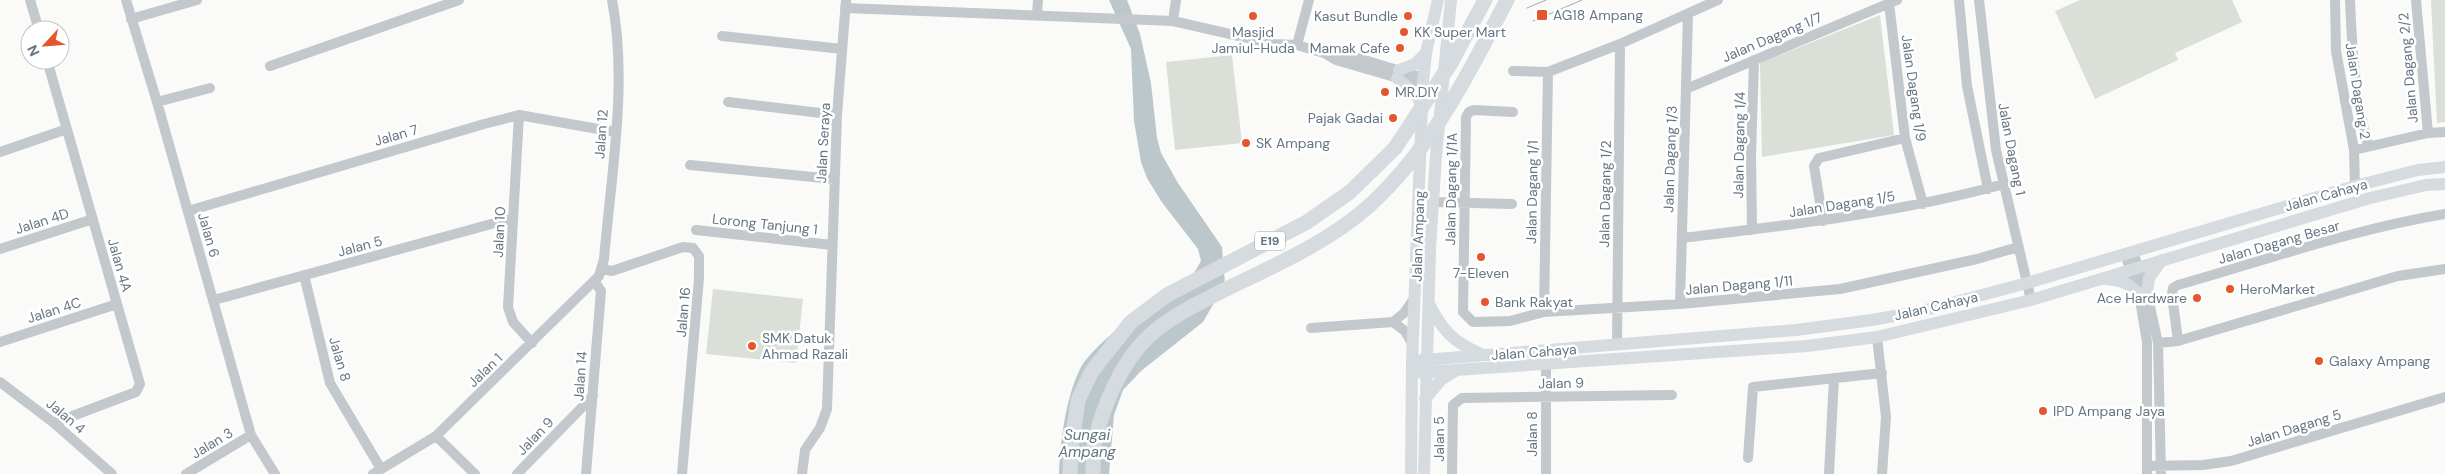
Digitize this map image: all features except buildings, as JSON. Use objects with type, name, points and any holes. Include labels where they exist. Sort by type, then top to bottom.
[{"type":"highway","name":"E19","points":[[1070,474],[1071,450],[1078,400],[1092,371],[1131,322],[1167,295],[1306,222],[1350,192],[1395,148],[1450,63],[1485,0]]},
{"type":"highway","name":"E19","points":[[1093,474],[1095,441],[1106,407],[1117,381],[1148,337],[1185,310],[1328,238],[1368,207],[1410,162],[1460,89],[1508,0]]},
{"type":"main road","name":"Jalan Ampang","points":[[1411,474],[1412,367],[1423,82],[1426,54],[1438,0]]},
{"type":"main road","name":"Jalan Ampang","points":[[1424,474],[1428,302],[1433,202],[1451,0]]},
{"type":"main road","points":[[1422,106],[1416,95],[1398,74],[1415,64],[1426,54]]},
{"type":"main road","points":[[1436,156],[1428,130],[1430,92],[1423,82],[1434,79],[1444,68]]},
{"type":"main road","name":"Jalan Cahaya","points":[[1412,367],[1486,356],[1796,330],[1872,320],[1922,310],[2026,283],[2355,186],[2418,170],[2445,167]]},
{"type":"main road","name":"Jalan Cahaya","points":[[1426,366],[1455,371],[1807,346],[1877,336],[2030,300],[2370,198],[2426,185],[2445,184]]},
{"type":"main road","points":[[2102,278],[2119,279],[2143,293],[2149,278],[2162,260]]},
{"type":"main road","points":[[1428,302],[1437,320],[1455,341],[1486,356]]},
{"type":"main road","points":[[1425,398],[1441,380],[1455,371]]},
{"type":"street","points":[[30,0],[36,20]]},
{"type":"street","name":"Jalan 6","points":[[126,0],[214,300],[251,435],[275,474]]},
{"type":"street","points":[[131,19],[197,0]]},
{"type":"street","points":[[270,66],[459,0]]},
{"type":"street","name":"Jalan 12","points":[[602,269],[615,132],[618,40],[612,0]]},
{"type":"street","points":[[1037,15],[1038,0]]},
{"type":"street","points":[[1168,21],[1176,0]]},
{"type":"street","points":[[1297,45],[1308,0]]},
{"type":"street","points":[[1513,71],[1548,72],[1620,44],[1718,0]]},
{"type":"street","points":[[1959,0],[1967,86],[1988,189]]},
{"type":"street","name":"Jalan Dagang 1","points":[[1979,0],[1989,103],[1996,150],[2030,300]]},
{"type":"street","name":"Jalan Dagang 2","points":[[2335,0],[2336,51],[2354,150],[2355,186]]},
{"type":"street","points":[[2350,0],[2357,91],[2368,146]]},
{"type":"street","name":"Jalan Dagang 2/2","points":[[2416,0],[2428,133]]},
{"type":"street","name":"Jalan Dagang 1/7","points":[[1686,89],[1893,2]]},
{"type":"street","name":"Jalan Dagang 1/9","points":[[1893,2],[1905,138],[1923,204]]},
{"type":"street","points":[[846,4],[1168,21],[1274,44],[1297,45],[1324,53],[1338,52],[1398,74],[1415,83],[1423,82]]},
{"type":"street","name":"Jalan Seraya","points":[[802,474],[805,450],[820,428],[826,409],[837,114],[846,4]]},
{"type":"street","name":"Jalan Dagang 1/3","points":[[1680,304],[1688,14]]},
{"type":"street","points":[[722,36],[842,49]]},
{"type":"street","name":"Jalan Dagang 1/2","points":[[1617,345],[1620,44]]},
{"type":"street","name":"Jalan Dagang 1/4","points":[[1752,230],[1751,155],[1754,60]]},
{"type":"street","name":"Jalan 4A","points":[[50,70],[140,384],[136,392],[54,423]]},
{"type":"street","name":"Jalan Dagang 1/1","points":[[1544,312],[1548,72]]},
{"type":"street","points":[[157,102],[210,88]]},
{"type":"street","points":[[728,102],[837,114]]},
{"type":"street","name":"Jalan Dagang 1/1A","points":[[1463,312],[1465,133],[1469,112],[1513,112]]},
{"type":"street","name":"Jalan 7","points":[[188,210],[484,124],[519,116],[615,132]]},
{"type":"street","name":"Jalan 10","points":[[519,116],[508,308],[513,322],[532,343]]},
{"type":"street","points":[[0,152],[67,129]]},
{"type":"street","points":[[2354,150],[2428,133],[2445,132]]},
{"type":"street","points":[[1823,221],[1814,166],[1819,158],[1905,138]]},
{"type":"street","points":[[690,165],[834,179]]},
{"type":"street","name":"Jalan Dagang 1/5","points":[[1682,238],[1823,221],[1923,204],[2004,184]]},
{"type":"street","points":[[1433,202],[1512,204]]},
{"type":"street","name":"Jalan Dagang Besar","points":[[2178,341],[2172,295],[2173,288],[2178,285],[2405,220],[2445,214]]},
{"type":"street","name":"Jalan 5","points":[[214,300],[513,218]]},
{"type":"street","name":"Jalan 4D","points":[[0,250],[93,219]]},
{"type":"street","name":"Lorong Tanjung 1","points":[[696,230],[832,245]]},
{"type":"street","name":"Jalan 16","points":[[602,269],[612,271],[684,247],[693,248],[698,256],[699,278],[682,474]]},
{"type":"street","name":"Jalan Dagang 1/11","points":[[1463,312],[1473,322],[1510,321],[1544,312],[1680,304],[1840,289],[1977,259],[2018,247]]},
{"type":"street","points":[[2129,253],[2158,343],[2161,470]]},
{"type":"street","name":"Jalan 1","points":[[377,472],[436,436],[595,282],[602,269]]},
{"type":"street","points":[[2158,343],[2178,341],[2398,276],[2445,270]]},
{"type":"street","name":"Jalan 8","points":[[304,275],[330,383],[377,472]]},
{"type":"street","name":"Jalan 14","points":[[586,474],[601,291],[595,282]]},
{"type":"street","points":[[2143,293],[2147,342],[2148,470]]},
{"type":"street","points":[[1311,328],[1393,322],[1404,313],[1416,296]]},
{"type":"street","name":"Jalan 4C","points":[[0,342],[117,304]]},
{"type":"street","points":[[1393,322],[1404,331],[1413,345]]},
{"type":"street","points":[[1877,336],[1886,417],[1882,474]]},
{"type":"street","name":"Jalan 8","points":[[1546,364],[1546,474]]},
{"type":"street","points":[[1748,458],[1753,387],[1882,373]]},
{"type":"street","points":[[1829,474],[1834,378]]},
{"type":"street","name":"Jalan 4","points":[[0,382],[54,423],[112,474]]},
{"type":"street","name":"Jalan 9","points":[[1452,405],[1462,398],[1672,395]]},
{"type":"street","name":"Jalan 9","points":[[517,474],[592,396]]},
{"type":"street","name":"Jalan Dagang 5","points":[[2148,470],[2203,466],[2231,461],[2445,397]]},
{"type":"street","name":"Jalan 5","points":[[1452,405],[1452,474]]},
{"type":"street","name":"Jalan 3","points":[[186,474],[251,435]]},
{"type":"street","points":[[436,436],[475,474]]},
{"type":"shaded area","points":[[2080,0],[2232,0],[2242,22],[2175,53],[2178,60],[2095,99],[2055,11]]},
{"type":"shaded area","points":[[2431,0],[2445,0],[2445,122],[2437,123]]},
{"type":"shaded area","points":[[1880,15],[1894,135],[1762,157],[1760,63]]},
{"type":"shaded area","points":[[1232,55],[1242,143],[1175,150],[1166,62]]},
{"type":"shaded area","points":[[713,289],[803,299],[796,363],[706,354]]},
{"type":"water","name":"Sungai Ampang","points":[[1109,0],[1127,0],[1140,34],[1151,83],[1157,138],[1161,153],[1178,183],[1222,247],[1225,284],[1203,322],[1141,371],[1123,390],[1114,415],[1109,474],[1059,474],[1065,420],[1071,393],[1080,369],[1101,344],[1132,318],[1194,273],[1201,261],[1198,249],[1161,201],[1147,178],[1141,162],[1134,121],[1131,49]]},
{"type":"tram line","points":[[1527,8],[1546,0]]},
{"type":"tram line","points":[[1533,21],[1582,0]]},
{"type":"place","name":"AG18 Ampang","points":[[1542,15]]},
{"type":"place","name":"Masjid Jamiul-Huda","points":[[1253,16]]},
{"type":"place","name":"Kasut Bundle","points":[[1408,16]]},
{"type":"place","name":"KK Super Mart","points":[[1404,32]]},
{"type":"place","name":"Mamak Cafe","points":[[1400,48]]},
{"type":"place","name":"MR.DIY","points":[[1385,92]]},
{"type":"place","name":"Pajak Gadai","points":[[1393,118]]},
{"type":"place","name":"SK Ampang","points":[[1246,143]]},
{"type":"place","name":"7-Eleven","points":[[1481,257]]},
{"type":"place","name":"HeroMarket","points":[[2230,289]]},
{"type":"place","name":"Ace Hardware","points":[[2197,298]]},
{"type":"place","name":"Bank Rakyat","points":[[1485,302]]},
{"type":"place","name":"SMK Datuk Ahmad Razali","points":[[752,346]]},
{"type":"place","name":"Galaxy Ampang","points":[[2319,361]]},
{"type":"place","name":"IPD Ampang Jaya","points":[[2043,411]]}]
